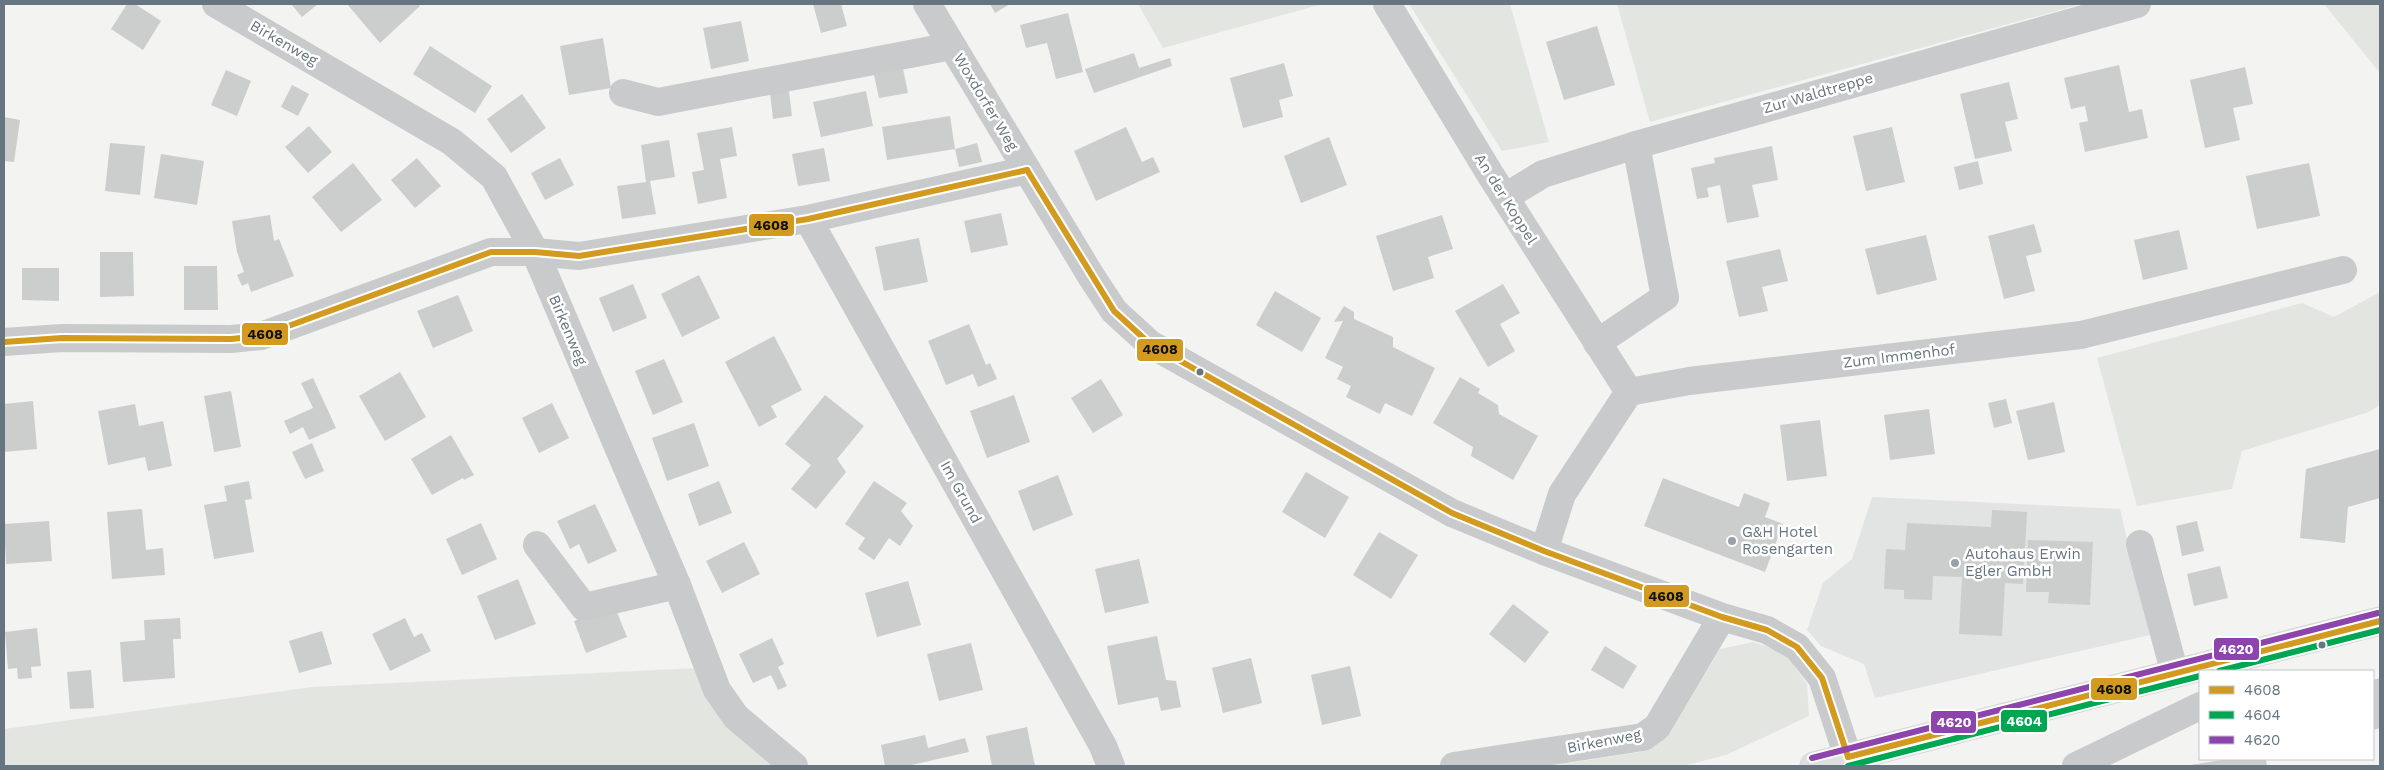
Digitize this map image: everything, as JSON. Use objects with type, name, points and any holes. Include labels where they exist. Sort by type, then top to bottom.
[{"type":"main road","points":[[2203,670],[2252,663],[2380,621]]},
{"type":"main road","points":[[1814,766],[2175,674],[2199,671]]},
{"type":"street","name":"Birkenweg","points":[[216,4],[452,142],[494,177],[534,252],[677,585],[717,690],[736,717],[794,766]]},
{"type":"street","name":"Woxdorfer Weg","points":[[927,4],[1091,276],[1114,310],[1150,344],[1452,513],[1544,551],[1722,617],[1767,630],[1797,646],[1822,678],[1848,757]]},
{"type":"street","name":"An der Koppel","points":[[1387,4],[1505,197],[1629,392]]},
{"type":"street","name":"Zur Waldtreppe","points":[[1505,197],[1543,174],[1636,145],[2137,4]]},
{"type":"street","points":[[623,93],[658,102],[952,46]]},
{"type":"street","points":[[1597,344],[1665,297],[1636,145]]},
{"type":"street","points":[[4,342],[62,338],[231,339],[261,336],[491,252],[534,252],[579,256],[808,219],[1027,170]]},
{"type":"street","name":"Im Grund","points":[[808,219],[1098,738],[1111,766]]},
{"type":"street","name":"Zum Immenhof","points":[[1629,392],[1689,381],[2081,335],[2343,270]]},
{"type":"street","points":[[1544,551],[1562,494],[1629,392]]},
{"type":"street","points":[[2140,544],[2175,674]]},
{"type":"street","points":[[537,545],[584,607],[677,585]]},
{"type":"street","name":"Birkenweg","points":[[1454,766],[1643,737],[1657,727],[1722,617]]},
{"type":"street","points":[[2076,766],[2199,706]]},
{"type":"shaded area","points":[[1138,4],[1323,4],[1163,48]]},
{"type":"shaded area","points":[[1409,4],[1510,4],[1549,142],[1502,151]]},
{"type":"shaded area","points":[[1617,4],[2082,4],[1650,122]]},
{"type":"shaded area","points":[[2324,4],[2380,4],[2380,73]]},
{"type":"shaded area","points":[[2380,292],[2380,405],[2369,412],[2242,451],[2232,489],[2137,506],[2097,358],[2302,303],[2334,317]]},
{"type":"shaded area","points":[[1872,497],[2120,509],[2150,635],[1875,698],[1864,664],[1821,646],[1807,630],[1823,583],[1852,559]]},
{"type":"shaded area","points":[[1753,642],[1785,653],[1807,684],[1809,716],[1726,755],[1683,766],[1550,766],[1640,752],[1675,722],[1720,649]]},
{"type":"shaded area","points":[[697,668],[780,766],[4,766],[4,729],[312,687]]},
{"type":"building","points":[[127,4],[135,4],[161,21],[143,50],[111,29]]},
{"type":"building","points":[[291,4],[318,4],[302,17]]},
{"type":"building","points":[[347,4],[418,4],[420,6],[380,43]]},
{"type":"building","points":[[813,4],[841,4],[847,26],[821,33]]},
{"type":"building","points":[[990,4],[1010,4],[995,13]]},
{"type":"building","points":[[1068,13],[1083,72],[1056,79],[1047,43],[1026,48],[1020,25]]},
{"type":"building","points":[[741,21],[749,61],[711,69],[703,28]]},
{"type":"building","points":[[1597,26],[1615,85],[1564,100],[1546,42]]},
{"type":"building","points":[[603,38],[611,88],[569,95],[560,46]]},
{"type":"building","points":[[430,46],[492,86],[475,113],[413,74]]},
{"type":"building","points":[[1134,53],[1139,68],[1170,58],[1172,66],[1094,93],[1085,69]]},
{"type":"building","points":[[1284,63],[1293,96],[1279,100],[1283,117],[1243,128],[1230,78]]},
{"type":"building","points":[[2119,65],[2129,112],[2142,109],[2148,138],[2085,152],[2079,123],[2088,121],[2085,106],[2071,109],[2064,78]]},
{"type":"building","points":[[2245,67],[2253,104],[2233,108],[2240,140],[2205,148],[2190,80]]},
{"type":"building","points":[[903,69],[908,93],[879,98],[874,75]]},
{"type":"building","points":[[226,70],[251,81],[237,116],[211,105]]},
{"type":"building","points":[[2009,82],[2018,119],[2005,122],[2012,151],[1975,159],[1960,94]]},
{"type":"building","points":[[292,85],[309,94],[298,116],[281,107]]},
{"type":"building","points":[[789,91],[792,116],[773,119],[770,93]]},
{"type":"building","points":[[866,91],[873,126],[821,137],[813,102]]},
{"type":"building","points":[[522,94],[546,128],[511,153],[487,119]]},
{"type":"building","points":[[950,116],[955,149],[887,160],[882,127]]},
{"type":"building","points":[[4,117],[20,120],[14,162],[4,161]]},
{"type":"building","points":[[309,126],[332,152],[308,173],[285,147]]},
{"type":"building","points":[[732,127],[737,156],[720,159],[727,198],[698,204],[692,172],[704,170],[697,133]]},
{"type":"building","points":[[1126,127],[1142,162],[1153,157],[1160,172],[1096,201],[1074,151]]},
{"type":"building","points":[[1892,127],[1905,182],[1866,191],[1853,136]]},
{"type":"building","points":[[1329,137],[1347,185],[1301,203],[1284,156]]},
{"type":"building","points":[[669,140],[675,177],[650,181],[656,214],[622,219],[617,186],[646,182],[641,145]]},
{"type":"building","points":[[110,143],[145,146],[140,195],[105,191]]},
{"type":"building","points":[[977,143],[982,162],[959,167],[955,149]]},
{"type":"building","points":[[1772,146],[1778,180],[1752,185],[1759,217],[1727,223],[1720,185],[1707,188],[1709,197],[1697,199],[1691,168],[1715,163],[1714,158]]},
{"type":"building","points":[[824,148],[830,181],[798,186],[792,154]]},
{"type":"building","points":[[161,154],[204,161],[197,205],[154,198]]},
{"type":"building","points":[[417,158],[441,186],[415,208],[391,180]]},
{"type":"building","points":[[560,158],[574,185],[545,200],[531,173]]},
{"type":"building","points":[[1978,161],[1983,184],[1959,190],[1954,167]]},
{"type":"building","points":[[353,163],[382,200],[341,232],[312,197]]},
{"type":"building","points":[[2309,163],[2320,216],[2257,229],[2246,176]]},
{"type":"building","points":[[1001,213],[1008,245],[971,253],[964,221]]},
{"type":"building","points":[[270,215],[274,241],[279,239],[294,276],[251,292],[248,283],[242,286],[237,275],[244,272],[237,252],[232,221]]},
{"type":"building","points":[[1442,215],[1453,249],[1428,257],[1434,278],[1393,291],[1376,236]]},
{"type":"building","points":[[2034,224],[2042,252],[2026,256],[2035,291],[2004,299],[1988,236]]},
{"type":"building","points":[[2179,230],[2188,269],[2143,280],[2134,240]]},
{"type":"building","points":[[1926,235],[1937,280],[1877,295],[1865,249]]},
{"type":"building","points":[[919,238],[928,282],[884,291],[875,247]]},
{"type":"building","points":[[1780,249],[1788,281],[1762,287],[1768,311],[1739,317],[1726,261]]},
{"type":"building","points":[[100,252],[133,252],[134,296],[100,297]]},
{"type":"building","points":[[184,266],[217,266],[218,310],[184,310]]},
{"type":"building","points":[[22,268],[59,268],[59,301],[22,300]]},
{"type":"building","points":[[699,275],[720,318],[682,337],[661,294]]},
{"type":"building","points":[[633,284],[647,318],[613,332],[599,298]]},
{"type":"building","points":[[1503,284],[1520,313],[1500,324],[1515,351],[1488,367],[1455,311]]},
{"type":"building","points":[[1275,291],[1321,318],[1302,352],[1256,325]]},
{"type":"building","points":[[458,295],[473,331],[433,348],[417,311]]},
{"type":"building","points":[[1344,306],[1354,312],[1354,319],[1393,337],[1393,347],[1435,368],[1412,416],[1385,403],[1380,414],[1346,397],[1351,386],[1337,379],[1343,367],[1325,358],[1343,321],[1334,322]]},
{"type":"building","points":[[969,324],[986,365],[990,363],[997,379],[978,387],[973,374],[946,385],[928,341]]},
{"type":"building","points":[[774,336],[802,390],[771,406],[777,417],[759,427],[725,362]]},
{"type":"building","points":[[664,359],[683,402],[653,415],[635,371]]},
{"type":"building","points":[[400,372],[426,417],[385,441],[359,396]]},
{"type":"building","points":[[1460,377],[1480,389],[1478,393],[1498,405],[1499,414],[1538,436],[1513,480],[1471,456],[1473,447],[1433,423]]},
{"type":"building","points":[[313,378],[336,428],[309,440],[303,427],[290,434],[284,421],[313,408],[301,383]]},
{"type":"building","points":[[1101,379],[1123,415],[1093,433],[1071,398]]},
{"type":"building","points":[[231,391],[241,447],[214,452],[204,396]]},
{"type":"building","points":[[825,395],[864,426],[837,459],[846,472],[816,509],[791,489],[811,465],[785,444]]},
{"type":"building","points":[[1014,395],[1030,442],[987,458],[970,411]]},
{"type":"building","points":[[2006,399],[2012,423],[1994,428],[1988,403]]},
{"type":"building","points":[[33,401],[37,449],[4,452],[4,404]]},
{"type":"building","points":[[2054,402],[2065,452],[2028,460],[2016,411]]},
{"type":"building","points":[[552,403],[569,438],[539,453],[522,418]]},
{"type":"building","points":[[135,404],[139,426],[163,421],[172,466],[148,471],[145,457],[108,465],[98,411]]},
{"type":"building","points":[[1929,409],[1935,454],[1890,460],[1884,415]]},
{"type":"building","points":[[1820,420],[1827,476],[1787,481],[1780,425]]},
{"type":"building","points":[[694,423],[709,466],[667,481],[652,438]]},
{"type":"building","points":[[451,435],[474,475],[464,480],[463,478],[432,495],[411,459]]},
{"type":"building","points":[[312,443],[324,471],[305,479],[292,452]]},
{"type":"building","points":[[2380,449],[2380,498],[2348,507],[2345,543],[2300,538],[2306,469]]},
{"type":"building","points":[[1306,472],[1349,497],[1325,538],[1282,512]]},
{"type":"building","points":[[1058,475],[1073,515],[1033,531],[1018,491]]},
{"type":"building","points":[[1663,478],[1739,507],[1744,493],[1770,503],[1765,517],[1783,524],[1765,572],[1644,526]]},
{"type":"building","points":[[249,481],[252,499],[245,500],[254,552],[214,559],[204,505],[227,501],[224,486]]},
{"type":"building","points":[[719,481],[732,513],[699,526],[688,494]]},
{"type":"building","points":[[874,481],[907,503],[901,511],[913,526],[900,546],[889,538],[874,560],[858,549],[865,538],[845,524]]},
{"type":"building","points":[[595,504],[617,551],[588,564],[579,544],[570,549],[557,521]]},
{"type":"building","points":[[142,509],[146,550],[163,548],[165,575],[112,579],[107,512]]},
{"type":"building","name":"Autohaus Erwin Egler GmbH","points":[[1992,510],[2027,512],[2023,584],[2005,583],[2002,636],[1959,634],[1962,577],[1933,576],[1932,600],[1904,599],[1904,590],[1884,589],[1886,549],[1905,550],[1907,523],[1991,527]]},
{"type":"building","points":[[49,521],[52,561],[6,564],[4,524]]},
{"type":"building","points":[[2197,521],[2204,551],[2182,556],[2176,526]]},
{"type":"building","points":[[481,523],[497,559],[462,575],[446,539]]},
{"type":"building","points":[[1379,532],[1418,555],[1391,599],[1353,575]]},
{"type":"building","points":[[2028,540],[2093,542],[2090,605],[2048,603],[2049,592],[2026,592]]},
{"type":"building","points":[[744,542],[760,574],[722,593],[706,561]]},
{"type":"building","points":[[1139,559],[1149,603],[1105,613],[1095,569]]},
{"type":"building","points":[[2220,566],[2228,598],[2194,606],[2187,574]]},
{"type":"building","points":[[518,579],[536,624],[495,640],[477,596]]},
{"type":"building","points":[[908,581],[921,625],[877,637],[865,593]]},
{"type":"building","points":[[1513,604],[1549,632],[1525,663],[1489,634]]},
{"type":"building","points":[[614,605],[627,637],[586,653],[574,621]]},
{"type":"building","points":[[180,618],[181,639],[173,639],[175,678],[123,682],[120,642],[145,640],[144,620]]},
{"type":"building","points":[[405,618],[414,637],[422,633],[431,651],[390,671],[372,634]]},
{"type":"building","points":[[37,628],[41,666],[31,667],[32,678],[18,679],[17,668],[8,669],[5,632]]},
{"type":"building","points":[[322,631],[332,664],[299,673],[289,641]]},
{"type":"building","points":[[1157,636],[1166,680],[1176,681],[1181,707],[1161,711],[1158,697],[1118,705],[1107,646]]},
{"type":"building","points":[[772,638],[784,664],[778,667],[787,686],[778,690],[771,675],[753,683],[739,654]]},
{"type":"building","points":[[971,643],[983,690],[939,701],[927,654]]},
{"type":"building","points":[[1605,646],[1637,666],[1623,689],[1591,670]]},
{"type":"building","points":[[1251,658],[1262,703],[1223,713],[1212,668]]},
{"type":"building","points":[[1350,666],[1361,716],[1322,725],[1311,675]]},
{"type":"building","points":[[91,670],[94,708],[70,709],[67,672]]},
{"type":"building","points":[[2380,678],[2380,728],[2374,730],[2374,680]]},
{"type":"building","points":[[1027,727],[1035,766],[992,766],[986,736]]},
{"type":"building","points":[[925,735],[928,748],[965,738],[969,752],[907,766],[885,766],[881,745]]},
{"type":"building","points":[[2222,760],[2266,760],[2267,766],[2184,766]]},
{"type":"transit line","name":"4608","points":[[1027,170],[1114,311],[1150,344],[1452,513],[1544,551],[1722,617],[1767,630],[1797,647],[1822,678],[1848,757]]},
{"type":"transit line","name":"4608","points":[[4,342],[62,338],[231,339],[261,336],[491,252],[535,252],[579,256],[808,219],[1027,170]]},
{"type":"transit line","name":"4620","points":[[1812,758],[2378,613]]},
{"type":"transit line","name":"4608","points":[[1848,757],[2380,621]]},
{"type":"transit line","name":"4604","points":[[2223,670],[2380,630]]},
{"type":"transit line","name":"4604","points":[[1848,766],[2199,676]]},
{"type":"place","name":"G&H Hotel Rosengarten","points":[[1732,541]]},
{"type":"place","name":"Autohaus Erwin Egler GmbH","points":[[1955,563]]}]
